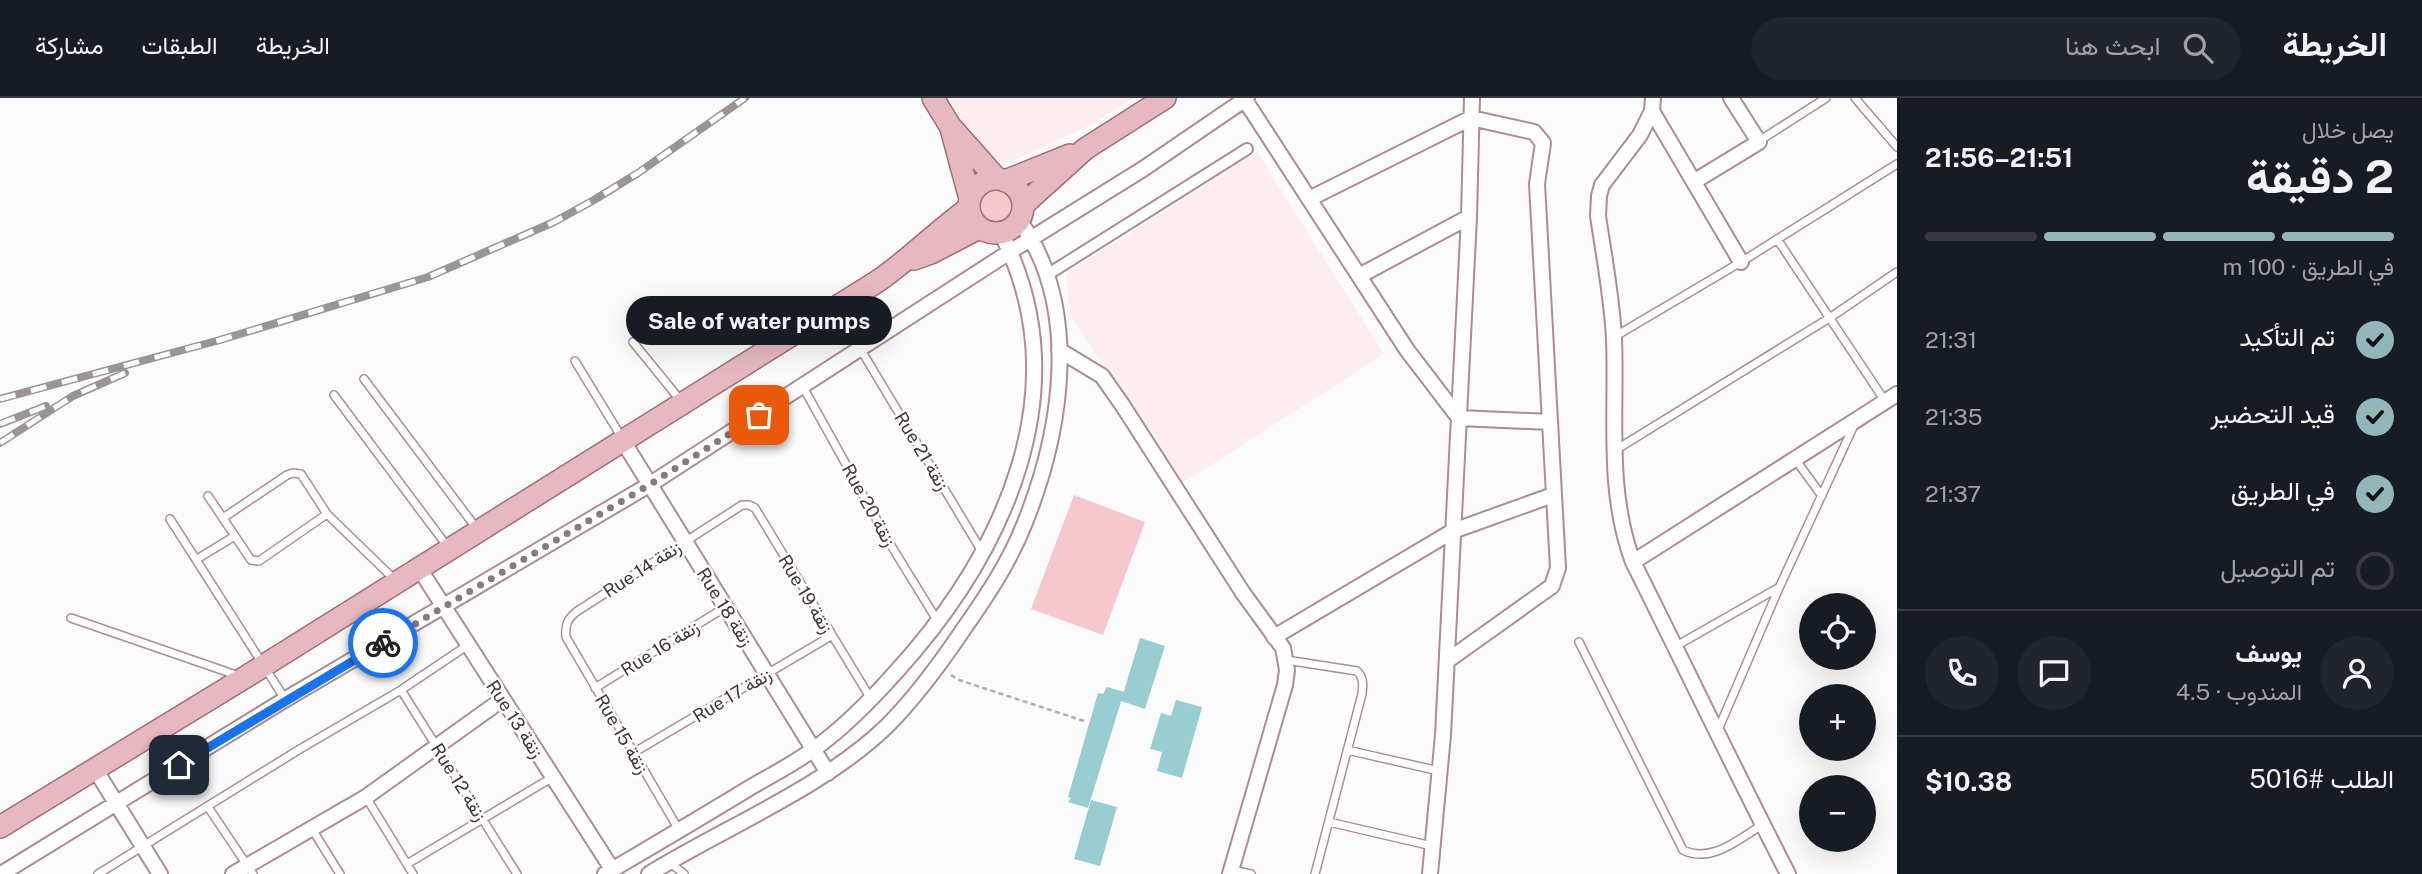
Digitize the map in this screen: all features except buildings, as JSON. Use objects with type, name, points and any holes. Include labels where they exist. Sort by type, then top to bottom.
[{"type":"main road","points":[[933,98],[950,126],[1001,180],[1018,190],[1021,212]]},
{"type":"main road","points":[[950,126],[972,219],[979,228],[1006,242],[1009,230],[1021,212],[1085,149],[1165,98]]},
{"type":"main road","points":[[1,825],[479,532],[905,262],[969,204],[977,187],[983,182],[1001,180],[1085,149]]},
{"type":"main road","points":[[905,262],[931,253],[979,228]]},
{"type":"street","points":[[1430,874],[1447,661],[1469,217],[1472,98]]},
{"type":"street","points":[[1695,181],[1759,142],[1731,98]]},
{"type":"street","points":[[1,874],[286,699],[649,485],[861,349],[1006,242],[1032,237],[1143,169],[1246,99],[1407,350],[1459,418]]},
{"type":"street","points":[[1652,105],[1741,262]]},
{"type":"street","points":[[1652,105],[1640,135],[1607,176],[1599,196],[1598,216],[1614,338],[1615,488],[1619,514],[1633,562],[1788,874]]},
{"type":"street","points":[[1309,199],[1471,118],[1534,132],[1543,143],[1537,184],[1558,568],[1552,586],[1447,661]]},
{"type":"street","points":[[1050,273],[1247,149]]},
{"type":"street","points":[[649,874],[828,773],[887,726],[925,684],[985,598],[1007,561],[1024,526],[1035,494],[1053,430],[1059,386],[1056,308],[1049,282],[1021,212]]},
{"type":"street","points":[[1359,276],[1469,217]]},
{"type":"street","points":[[609,872],[814,749],[871,699],[917,649],[982,553],[1011,493],[1024,452],[1035,374],[1032,323],[1025,292],[1006,242]]},
{"type":"street","points":[[1059,350],[1102,376],[1283,648],[1286,660],[1285,685],[1230,872]]},
{"type":"street","points":[[1633,562],[1891,398]]},
{"type":"street","points":[[1459,418],[1550,422]]},
{"type":"street","name":"Rue 18 زنقة","points":[[623,441],[828,773]]},
{"type":"street","points":[[1274,637],[1453,531],[1553,495]]},
{"type":"street","name":"Rue 13 زنقة","points":[[419,568],[553,777],[609,872]]},
{"type":"street","points":[[233,874],[250,870],[366,797],[503,699]]},
{"type":"street","points":[[95,769],[160,874]]},
{"type":"lane","points":[[1759,142],[1826,98]]},
{"type":"lane","points":[[1855,98],[1897,147]]},
{"type":"lane","points":[[1614,338],[1897,164]]},
{"type":"lane","points":[[1777,239],[1830,317],[1891,398]]},
{"type":"lane","points":[[1614,451],[1830,317],[1897,272]]},
{"type":"lane","points":[[633,342],[683,403]]},
{"type":"lane","name":"Rue 21 زنقة","points":[[861,349],[982,553]]},
{"type":"lane","points":[[575,361],[623,441]]},
{"type":"lane","points":[[364,379],[479,532]]},
{"type":"lane","name":"Rue 20 زنقة","points":[[803,387],[892,547],[938,621]]},
{"type":"lane","points":[[334,395],[450,549]]},
{"type":"lane","points":[[1718,730],[1779,588],[1857,419]]},
{"type":"lane","points":[[1795,459],[1822,496]]},
{"type":"lane","points":[[223,518],[293,473],[301,474],[327,514],[397,582]]},
{"type":"lane","points":[[208,496],[251,560],[259,561],[327,514]]},
{"type":"lane","name":"Rue 19 زنقة","points":[[733,511],[742,505],[755,508],[871,699]]},
{"type":"lane","name":"Rue 14 زنقة","points":[[566,636],[565,626],[576,612],[733,511]]},
{"type":"lane","points":[[170,519],[286,699]]},
{"type":"lane","points":[[197,559],[235,536]]},
{"type":"lane","points":[[1675,646],[1779,588]]},
{"type":"lane","name":"Rue 16 زنقة","points":[[595,688],[724,608]]},
{"type":"lane","points":[[71,618],[244,678]]},
{"type":"lane","name":"Rue 15 زنقة","points":[[566,636],[679,831]]},
{"type":"lane","name":"Rue 17 زنقة","points":[[633,753],[831,636]]},
{"type":"lane","points":[[1579,642],[1683,850],[1693,855],[1709,854],[1727,847],[1762,825]]},
{"type":"lane","points":[[98,874],[401,690],[468,645]]},
{"type":"lane","points":[[1286,660],[1357,671],[1362,676],[1363,694],[1315,874]]},
{"type":"lane","name":"Rue 12 زنقة","points":[[401,690],[517,874]]},
{"type":"lane","points":[[1347,750],[1439,771]]},
{"type":"lane","points":[[407,863],[553,777]]},
{"type":"lane","points":[[366,797],[414,874]]},
{"type":"lane","points":[[208,807],[250,870]]},
{"type":"lane","points":[[1329,822],[1432,846]]},
{"type":"lane","points":[[312,830],[340,874]]},
{"type":"lane","points":[[669,862],[684,874]]},
{"type":"lane","points":[[1230,872],[1251,874]]},
{"type":"path","points":[[938,666],[959,680],[1087,722]]},
{"type":"shaded area","points":[[949,98],[1133,98],[1093,124],[1003,165],[967,134]]},
{"type":"shaded area","points":[[1257,152],[1384,354],[1180,485],[1070,314],[1066,274]]},
{"type":"shaded area","points":[[997,186],[1005,187],[1011,192],[1016,198],[1016,214],[1011,220],[1005,225],[997,226],[989,225],[983,220],[978,214],[977,206],[978,198],[983,192],[989,187]]},
{"type":"shaded area","points":[[1074,495],[1145,522],[1103,635],[1031,609]]},
{"type":"railway","points":[[0,399],[220,340],[428,277],[554,222],[594,200],[638,173],[745,98]]},
{"type":"railway","points":[[0,443],[73,396],[125,373]]},
{"type":"railway","points":[[0,424],[46,406]]},
{"type":"way so far","points":[[383,643],[649,485],[759,415]]},
{"type":"place","name":"Sale of water pumps","points":[[759,415]]},
{"type":"route","points":[[179,765],[383,643]]}]
